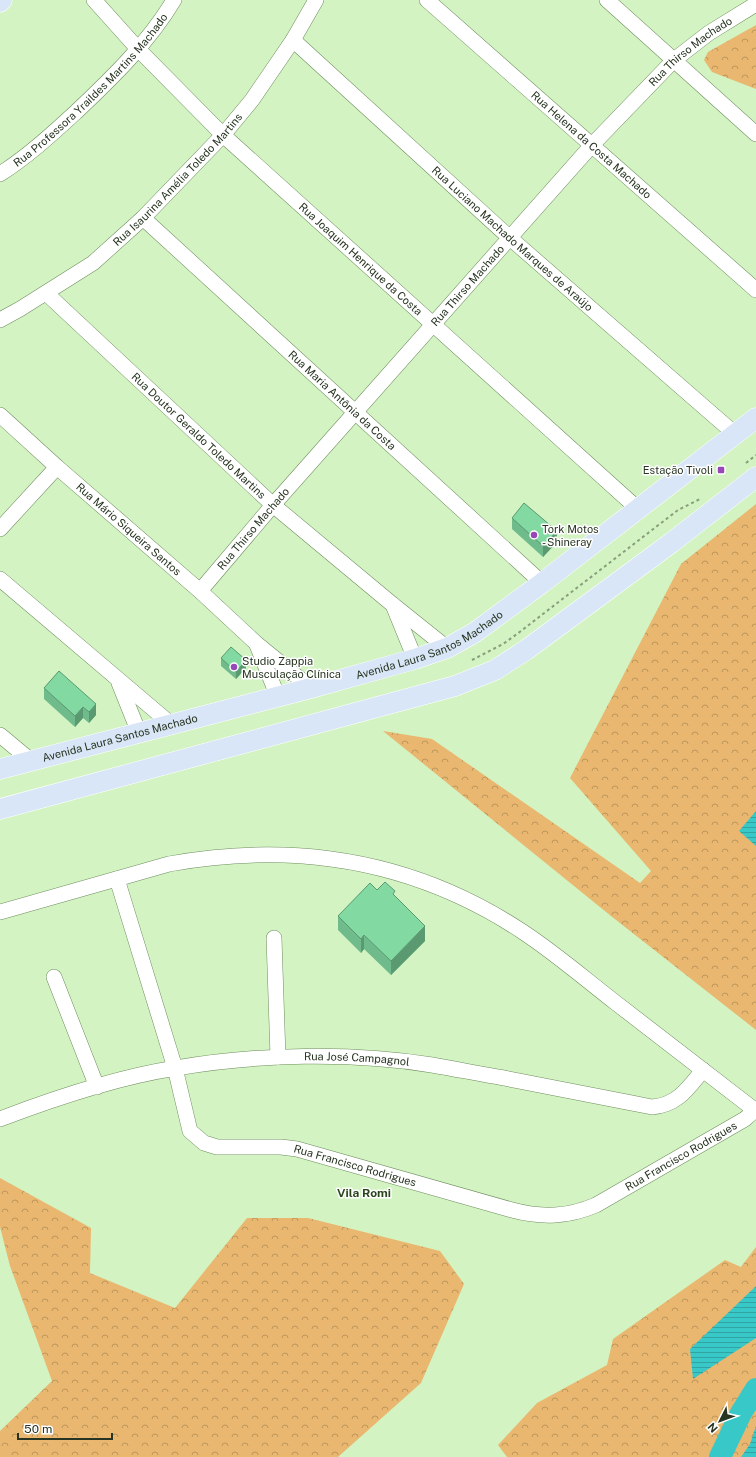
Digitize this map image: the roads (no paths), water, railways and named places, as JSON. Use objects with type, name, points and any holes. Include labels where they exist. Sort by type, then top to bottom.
[{"type":"main road","name":"Avenida Laura Santos Machado","points":[[0,769],[311,688],[415,659],[447,648],[474,633],[542,583],[756,418]]},
{"type":"main road","points":[[0,809],[455,686],[495,670],[539,640],[756,477]]},
{"type":"street","name":"Rua Joaquim Henrique da Costa","points":[[94,0],[138,49],[223,135],[638,509]]},
{"type":"street","name":"Rua Professora Yraildes Martins Machado","points":[[0,174],[54,132],[102,88],[138,49],[166,14],[174,0]]},
{"type":"street","name":"Rua Isaurina Amélia Toledo Martins","points":[[0,320],[93,263],[143,218],[223,135],[252,100],[293,40],[316,0]]},
{"type":"street","name":"Rua Helena da Costa Machado","points":[[427,0],[756,290]]},
{"type":"street","points":[[606,0],[756,134]]},
{"type":"street","name":"Rua Thirso Machado","points":[[200,591],[273,505],[592,145],[674,60],[709,33],[756,4]]},
{"type":"street","name":"Rua Luciano Machado Marques de Araújo","points":[[293,40],[510,238],[735,434]]},
{"type":"street","name":"Rua Maria Antônia da Costa","points":[[143,218],[542,583]]},
{"type":"street","name":"Rua Doutor Geraldo Toledo Martins","points":[[46,293],[273,505],[447,648]]},
{"type":"street","name":"Rua Mário Siqueira Santos","points":[[0,415],[57,467],[200,591],[256,644],[311,688]]},
{"type":"street","points":[[0,529],[57,467]]},
{"type":"street","points":[[0,579],[172,725]]},
{"type":"street","name":"Rua Doutor Geraldo Toledo Martins","points":[[392,604],[415,659]]},
{"type":"street","name":"Rua Mário Siqueira Santos","points":[[256,644],[278,696]]},
{"type":"street","points":[[118,680],[139,733]]},
{"type":"street","points":[[0,735],[30,760]]},
{"type":"street","points":[[0,912],[169,864],[226,856],[255,854],[312,856],[341,860],[397,873],[425,882],[458,896],[524,932],[756,1111]]},
{"type":"street","name":"Rua Francisco Rodrigues","points":[[117,879],[175,1068],[190,1131],[199,1140],[210,1146],[281,1147],[297,1149],[512,1210],[538,1216],[563,1215],[574,1213],[596,1205],[746,1119],[756,1111]]},
{"type":"street","points":[[274,938],[278,1057]]},
{"type":"street","points":[[54,977],[97,1087]]},
{"type":"street","name":"Rua José Campagnol","points":[[0,1119],[97,1087],[175,1068],[278,1057],[365,1058],[432,1065],[652,1107],[674,1101],[685,1091],[703,1070]]},
{"type":"water","points":[[756,811],[756,846],[739,831]]},
{"type":"water","points":[[756,1286],[756,1338],[693,1379],[690,1349]]},
{"type":"water","points":[[756,1426],[756,1457],[741,1457],[750,1444]]},
{"type":"waterway","points":[[720,1457],[741,1413],[756,1389]]},
{"type":"place","name":"Estação Tivoli","points":[[721,470]]},
{"type":"place","name":"Tork Motos - Shineray","points":[[534,535]]},
{"type":"place","name":"Studio Zappia Musculação Clínica","points":[[234,667]]},
{"type":"district","name":"Vila Romi","points":[[364,1193]]}]
